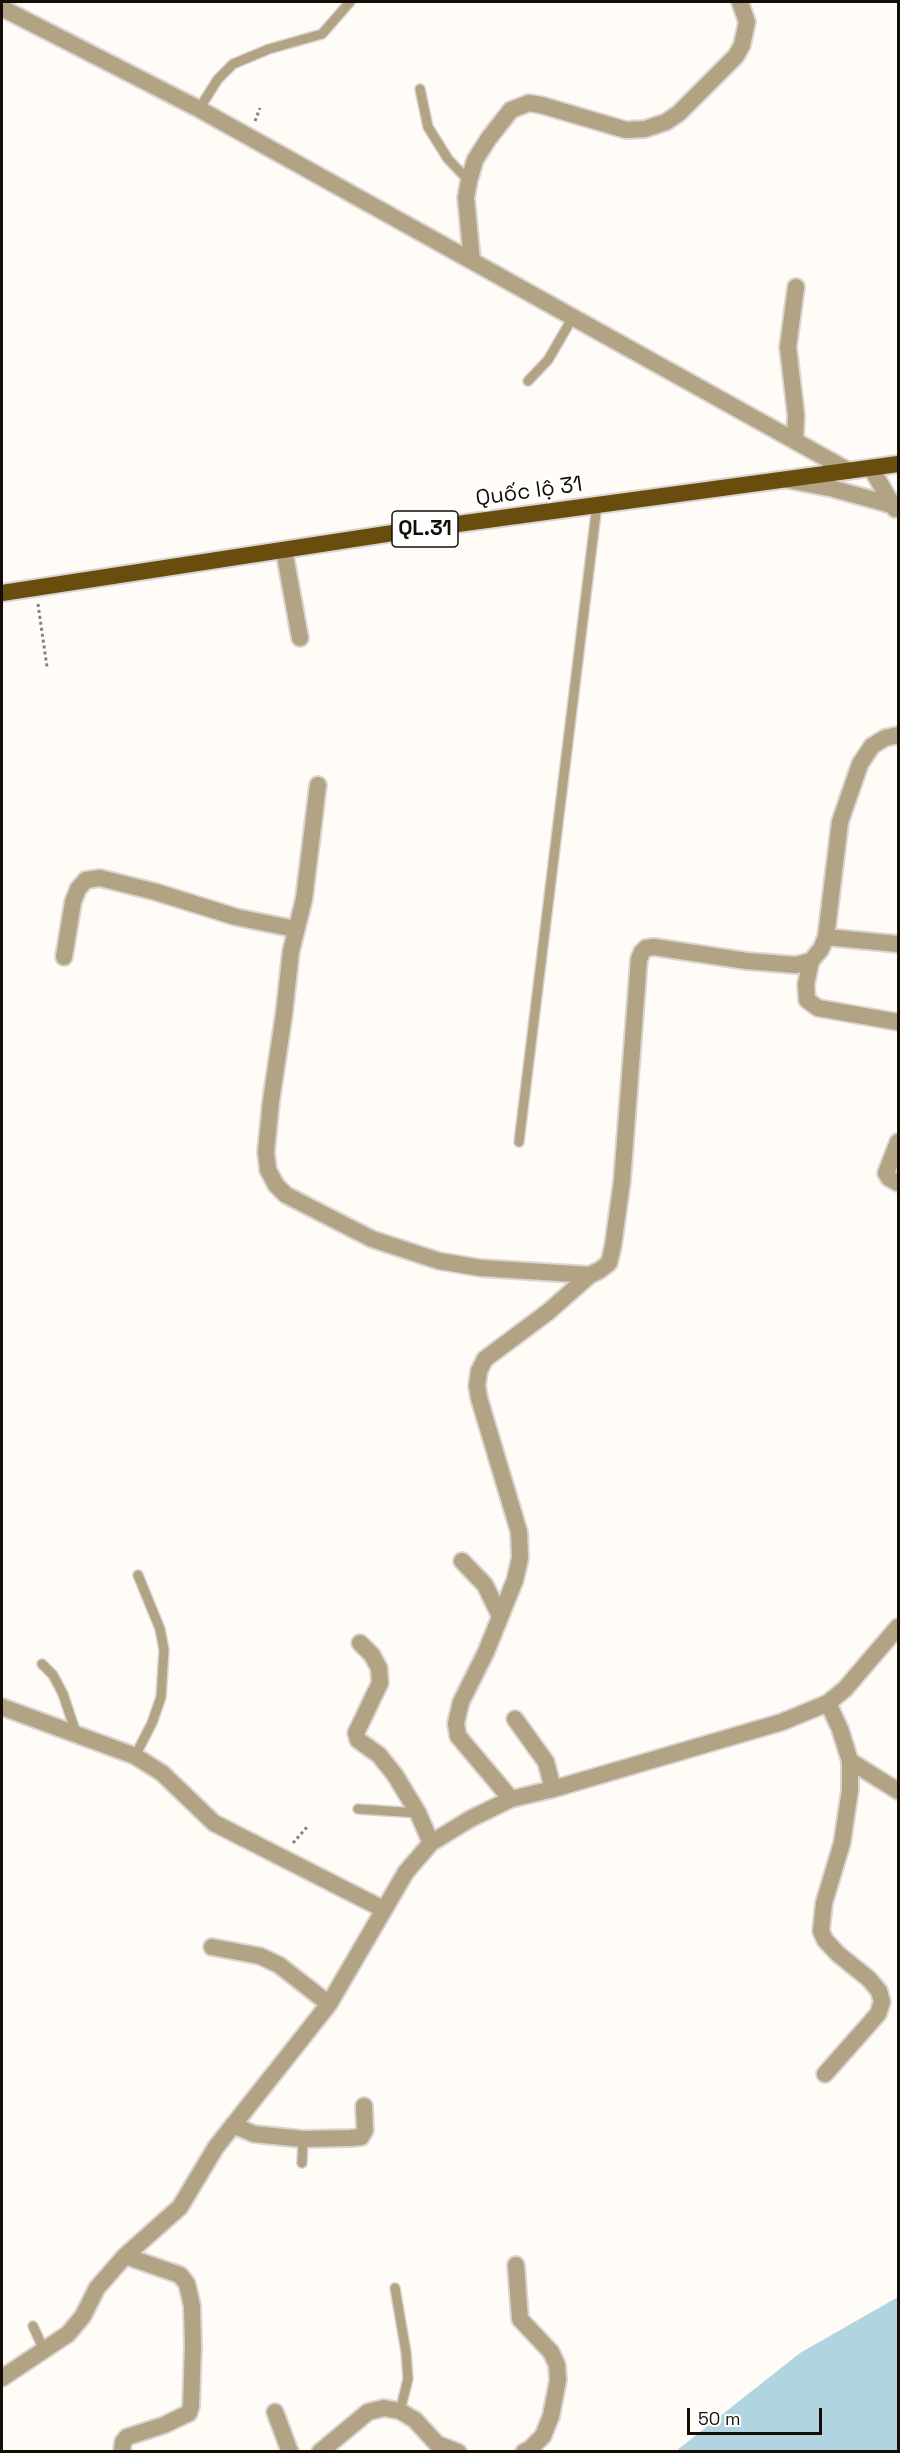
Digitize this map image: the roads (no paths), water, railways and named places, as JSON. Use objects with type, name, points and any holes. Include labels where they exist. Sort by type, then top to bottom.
[{"type":"highway","name":"QL.31","points":[[849,471],[897,468]]},
{"type":"highway","name":"Quốc lộ 31","points":[[2,592],[597,505],[849,471]]},
{"type":"street","points":[[472,261],[466,198],[469,181],[475,160],[489,138],[512,110],[529,103],[541,105],[626,130],[645,129],[666,122],[679,113],[736,56],[742,45],[747,22],[740,2]]},
{"type":"street","points":[[2,8],[199,109],[849,471]]},
{"type":"street","points":[[795,441],[796,415],[788,347],[796,287]]},
{"type":"street","points":[[871,468],[895,510]]},
{"type":"street","points":[[784,479],[834,489],[895,510]]},
{"type":"street","points":[[284,550],[300,638]]},
{"type":"street","points":[[898,735],[885,738],[872,746],[860,764],[840,822],[826,937],[821,949],[811,961],[806,984],[807,1000],[818,1008],[898,1022]]},
{"type":"street","points":[[318,785],[304,899],[296,929],[271,1101],[266,1152],[268,1170],[276,1185],[286,1195],[372,1239],[439,1261],[481,1268],[590,1275]]},
{"type":"street","points":[[64,957],[73,902],[78,889],[86,880],[100,878],[156,891],[236,917],[296,929]]},
{"type":"street","points":[[826,937],[898,944]]},
{"type":"street","points":[[511,1800],[458,1736],[456,1723],[461,1702],[486,1652],[514,1580],[520,1558],[519,1532],[479,1398],[477,1386],[479,1371],[485,1359],[548,1312],[590,1275],[609,1263],[622,1180],[639,959],[642,952],[646,948],[654,947],[747,961],[795,965],[811,961]]},
{"type":"street","points":[[898,1142],[886,1173],[889,1178],[898,1183]]},
{"type":"street","points":[[462,1561],[485,1585],[500,1616]]},
{"type":"street","points":[[2,2378],[68,2334],[83,2316],[97,2288],[124,2256],[180,2207],[216,2147],[329,2004],[406,1872],[431,1843],[470,1819],[511,1800],[782,1722],[828,1703],[845,1689],[898,1627]]},
{"type":"street","points":[[360,1643],[372,1655],[379,1668],[380,1683],[356,1733],[358,1740],[379,1755],[395,1775],[418,1813],[431,1843]]},
{"type":"street","points":[[825,2074],[878,2014],[882,2001],[879,1991],[869,1979],[838,1954],[825,1940],[821,1931],[824,1903],[842,1843],[850,1790],[850,1761],[840,1729],[828,1703]]},
{"type":"street","points":[[2,1707],[135,1756],[162,1773],[214,1823],[383,1909]]},
{"type":"street","points":[[515,1719],[546,1762],[553,1789]]},
{"type":"street","points":[[850,1761],[898,1791]]},
{"type":"street","points":[[212,1947],[260,1956],[279,1965],[329,2004]]},
{"type":"street","points":[[234,2125],[254,2134],[303,2139],[361,2137],[365,2130],[364,2106]]},
{"type":"street","points":[[122,2451],[123,2442],[127,2437],[174,2421],[189,2413],[193,2346],[192,2306],[187,2284],[180,2275],[124,2256]]},
{"type":"street","points":[[516,2265],[520,2319],[551,2352],[557,2366],[558,2380],[551,2416],[543,2436],[530,2449],[524,2451]]},
{"type":"street","points":[[320,2451],[368,2412],[384,2408],[400,2411],[415,2420],[437,2444],[458,2451]]},
{"type":"street","points":[[275,2412],[290,2451]]},
{"type":"lane","points":[[199,109],[233,64],[322,34],[350,2]]},
{"type":"lane","points":[[420,89],[428,128],[448,159],[469,181]]},
{"type":"lane","points":[[528,381],[548,360],[573,317]]},
{"type":"lane","points":[[519,1142],[597,505]]},
{"type":"lane","points":[[135,1756],[152,1723],[161,1697],[165,1650],[160,1629],[138,1575]]},
{"type":"lane","points":[[42,1664],[53,1675],[63,1694],[76,1733]]},
{"type":"lane","points":[[358,1809],[418,1813]]},
{"type":"lane","points":[[303,2139],[303,2163]]},
{"type":"lane","points":[[395,2288],[406,2352],[408,2379],[400,2411]]},
{"type":"lane","points":[[33,2326],[44,2350]]},
{"type":"water","points":[[898,2297],[898,2451],[676,2451],[800,2353]]}]
